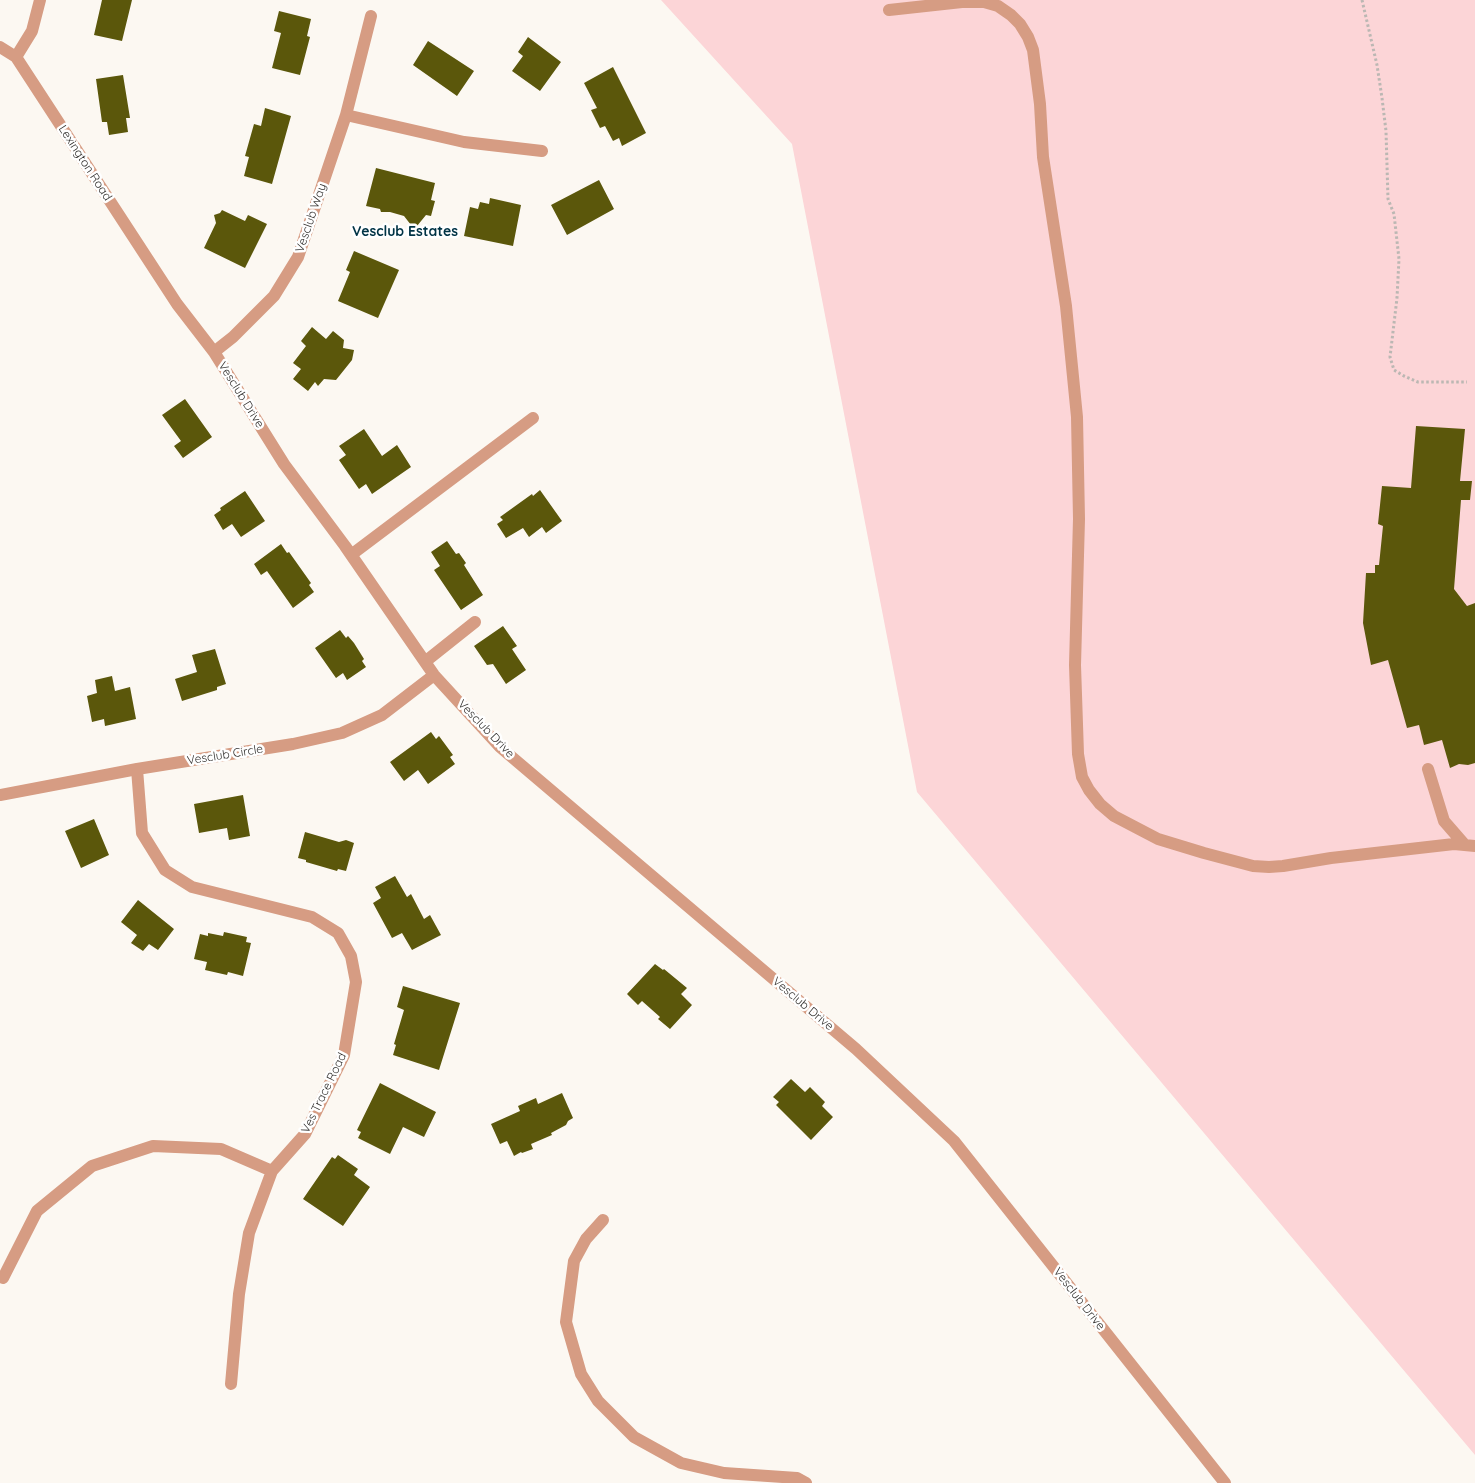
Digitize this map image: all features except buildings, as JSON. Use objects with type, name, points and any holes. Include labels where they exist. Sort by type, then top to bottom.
[{"type":"street","points":[[16,57],[32,32],[40,0]]},
{"type":"street","points":[[889,10],[962,2],[984,2],[998,6],[1011,15],[1020,24],[1033,50],[1040,104],[1043,157],[1066,306],[1077,417],[1076,665],[1078,754],[1082,777],[1089,790],[1100,804],[1114,816],[1158,839],[1253,866],[1283,866],[1362,854],[1469,845]]},
{"type":"street","name":"Vesclub Way","points":[[214,352],[233,337],[274,296],[298,257],[346,115],[371,16]]},
{"type":"street","name":"Lexington Road","points":[[0,47],[16,57],[164,284]]},
{"type":"street","points":[[346,115],[464,142],[542,151]]},
{"type":"street","name":"Vesclub Drive","points":[[164,284],[214,352],[284,464],[351,555],[434,675],[500,746],[856,1049],[954,1141],[1225,1483]]},
{"type":"street","points":[[351,555],[533,418]]},
{"type":"street","points":[[426,661],[475,622]]},
{"type":"street","name":"Vesclub Circle","points":[[0,795],[137,769],[293,744],[342,734],[382,715],[434,675]]},
{"type":"street","name":"Ves Trace Road","points":[[137,769],[142,833],[165,870],[192,887],[312,917],[338,933],[351,956],[356,982],[344,1055],[305,1134],[272,1171],[249,1233],[239,1294],[231,1384]]},
{"type":"street","points":[[1428,769],[1444,821],[1469,845]]},
{"type":"street","points":[[3,1278],[37,1211],[92,1166],[153,1146],[220,1149],[272,1171]]},
{"type":"street","points":[[603,1220],[586,1239],[574,1262],[566,1322],[581,1374],[598,1401],[634,1437],[681,1463],[724,1473],[797,1478],[806,1483]]},
{"type":"path","points":[[1362,0],[1377,65],[1382,98],[1386,131],[1388,198],[1394,214],[1399,259],[1397,298],[1390,357],[1394,370],[1418,382],[1467,382]]},
{"type":"shaded area","points":[[661,0],[1475,0],[1475,1455],[917,792],[792,144]]},
{"type":"district","name":"Vesclub Estates","points":[[405,232]]}]
